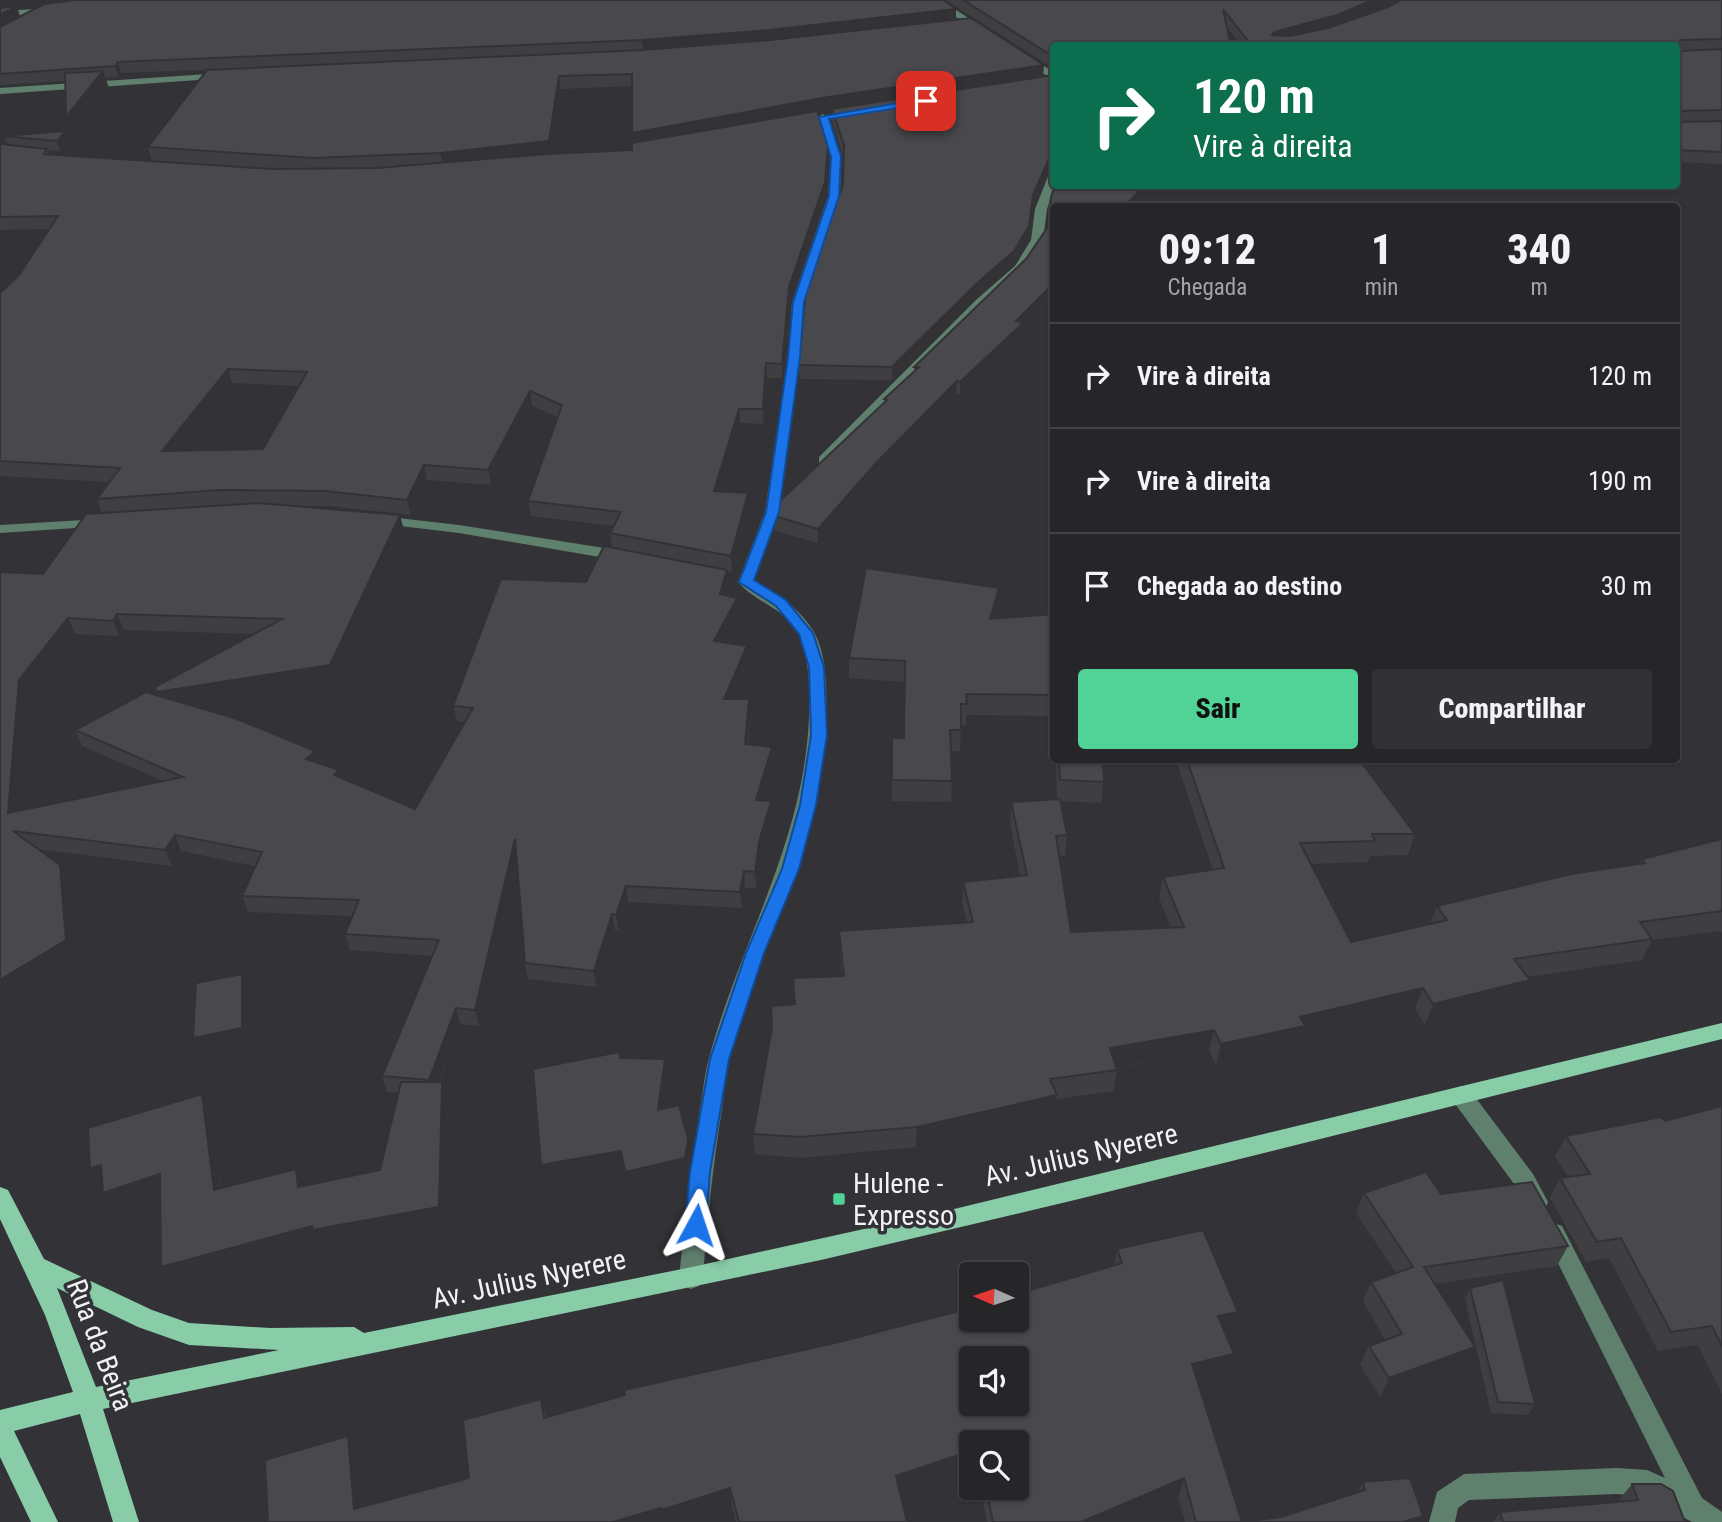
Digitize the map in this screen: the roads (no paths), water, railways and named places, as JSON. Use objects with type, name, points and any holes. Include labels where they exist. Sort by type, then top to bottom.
[{"type":"main road","name":"Av. Julius Nyerere","points":[[0,1422],[90,1400],[691,1278],[845,1244],[1722,1031]]},
{"type":"main road","name":"Rua da Beira","points":[[0,1197],[36,1267],[90,1400],[126,1522]]},
{"type":"main road","points":[[36,1267],[146,1320],[188,1334],[270,1339],[399,1338]]},
{"type":"main road","points":[[0,1430],[45,1522]]},
{"type":"street","points":[[935,0],[996,40]]},
{"type":"street","points":[[24,23],[62,4]]},
{"type":"street","points":[[0,14],[47,10]]},
{"type":"street","points":[[959,26],[972,24]]},
{"type":"street","points":[[1019,55],[1050,76]]},
{"type":"street","points":[[0,91],[235,76]]},
{"type":"street","points":[[1040,83],[1050,80]]},
{"type":"street","points":[[691,1278],[700,1172],[719,1059],[755,953],[790,869],[808,805],[819,735],[817,667],[806,633],[781,603],[740,580],[772,512],[794,357],[798,302],[834,196],[836,157],[823,117]]},
{"type":"street","points":[[812,472],[980,303],[1019,268],[1037,240],[1041,209],[1050,185]]},
{"type":"street","points":[[772,512],[792,492]]},
{"type":"street","points":[[361,518],[459,529],[633,557]]},
{"type":"street","points":[[0,530],[119,521]]},
{"type":"street","points":[[1461,1095],[1525,1181],[1704,1515]]},
{"type":"street","points":[[1442,1522],[1446,1501],[1464,1487],[1617,1481],[1647,1483],[1704,1515]]},
{"type":"place","name":"Hulene - Expresso","points":[[839,1199]]}]
